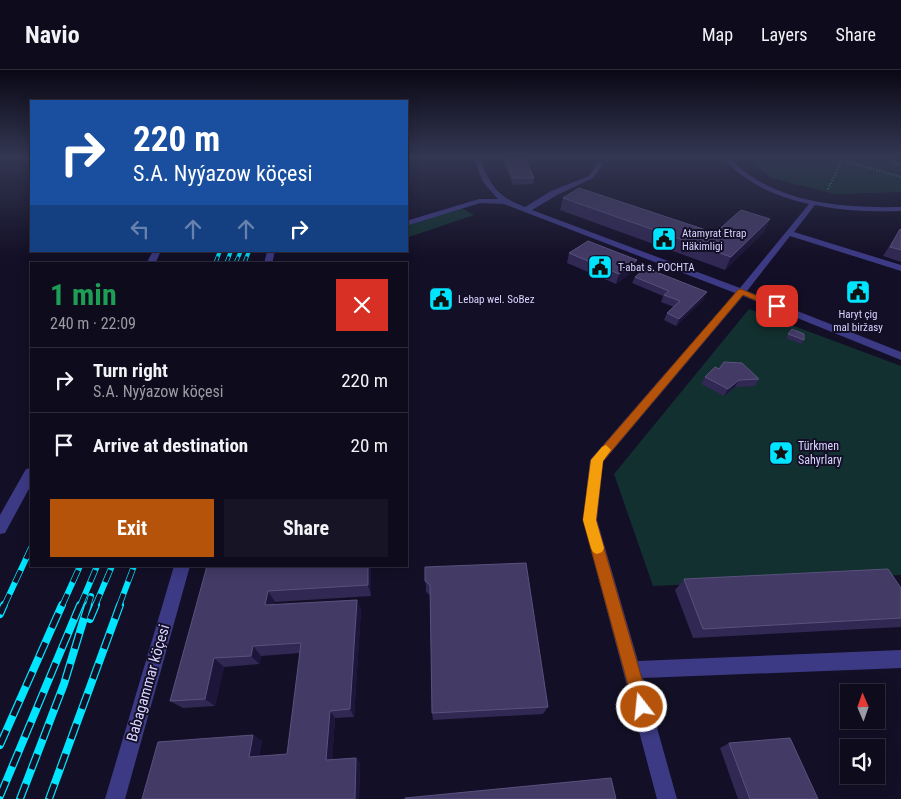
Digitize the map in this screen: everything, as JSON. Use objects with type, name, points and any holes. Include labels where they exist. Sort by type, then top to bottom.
[{"type":"street","points":[[474,202],[482,194],[483,190]]},
{"type":"street","points":[[491,190],[505,202]]},
{"type":"street","points":[[526,210],[561,190]]},
{"type":"street","points":[[770,190],[813,203],[897,210],[901,216]]},
{"type":"street","points":[[408,223],[474,202],[488,200],[505,202],[741,292],[901,356]]},
{"type":"street","points":[[667,799],[590,520],[597,460],[741,292],[813,203]]},
{"type":"street","points":[[788,233],[901,268]]},
{"type":"street","points":[[0,528],[30,475]]},
{"type":"street","name":"Babagammar köçesi","points":[[115,799],[182,567]]},
{"type":"street","points":[[632,670],[901,659]]},
{"type":"green space","points":[[819,190],[901,190],[901,192],[835,194]]},
{"type":"green space","points":[[462,208],[474,215],[408,237],[408,225]]},
{"type":"green space","points":[[749,309],[901,366],[901,575],[653,586],[614,474]]},
{"type":"building","points":[[576,190],[585,190],[715,233],[741,210],[770,219],[731,257],[563,198]]},
{"type":"building","points":[[901,230],[901,250],[890,247]]},
{"type":"building","points":[[588,241],[637,260],[619,274],[569,253]]},
{"type":"building","points":[[646,268],[707,292],[679,319],[667,313],[680,301],[664,295],[669,291],[635,277]]},
{"type":"building","points":[[792,329],[804,334],[804,340],[788,334]]},
{"type":"building","points":[[724,362],[742,363],[759,379],[739,380],[728,389],[705,377],[715,367],[719,369]]},
{"type":"building","points":[[526,563],[548,707],[432,713],[430,585],[425,581],[425,567]]},
{"type":"building","points":[[207,567],[368,567],[368,585],[268,591],[265,605],[357,600],[350,709],[330,711],[326,760],[356,758],[355,799],[142,799],[158,742],[253,735],[249,757],[287,754],[301,643],[253,646],[251,656],[214,658],[205,699],[170,701]]},
{"type":"building","points":[[888,569],[901,588],[901,618],[703,629],[684,579]]},
{"type":"building","points":[[790,738],[818,799],[750,799],[729,743]]},
{"type":"building","points":[[611,778],[616,799],[405,799],[405,798]]},
{"type":"railway","points":[[216,262],[220,252]]},
{"type":"railway","points":[[227,262],[231,252]]},
{"type":"railway","points":[[236,262],[241,252]]},
{"type":"railway","points":[[245,262],[249,252]]},
{"type":"railway","points":[[4,606],[30,550]]},
{"type":"railway","points":[[62,606],[80,567]]},
{"type":"railway","points":[[80,606],[97,567]]},
{"type":"railway","points":[[95,606],[112,567]]},
{"type":"railway","points":[[119,606],[134,567]]},
{"type":"railway","points":[[88,606],[91,596]]},
{"type":"railway","points":[[0,614],[4,605]]},
{"type":"railway","points":[[0,745],[62,605]]},
{"type":"railway","points":[[0,796],[80,605]]},
{"type":"railway","points":[[20,799],[64,684],[88,605]]},
{"type":"railway","points":[[90,619],[96,605]]},
{"type":"railway","points":[[49,799],[120,605]]},
{"type":"slow traffic","points":[[597,548],[590,520],[597,460],[606,450]]},
{"type":"place","name":"Atamyrat Etrap Häkimligi","points":[[664,239]]},
{"type":"place","name":"T-abat s. POCHTA","points":[[600,267]]},
{"type":"place","name":"Haryt çig mal biržasy","points":[[858,292]]},
{"type":"place","name":"Lebap wel. SoBez","points":[[441,299]]},
{"type":"place","name":"Türkmen Sahyrlary","points":[[781,453]]},
{"type":"route","points":[[642,707],[590,520],[597,460],[741,292],[777,306]]}]
